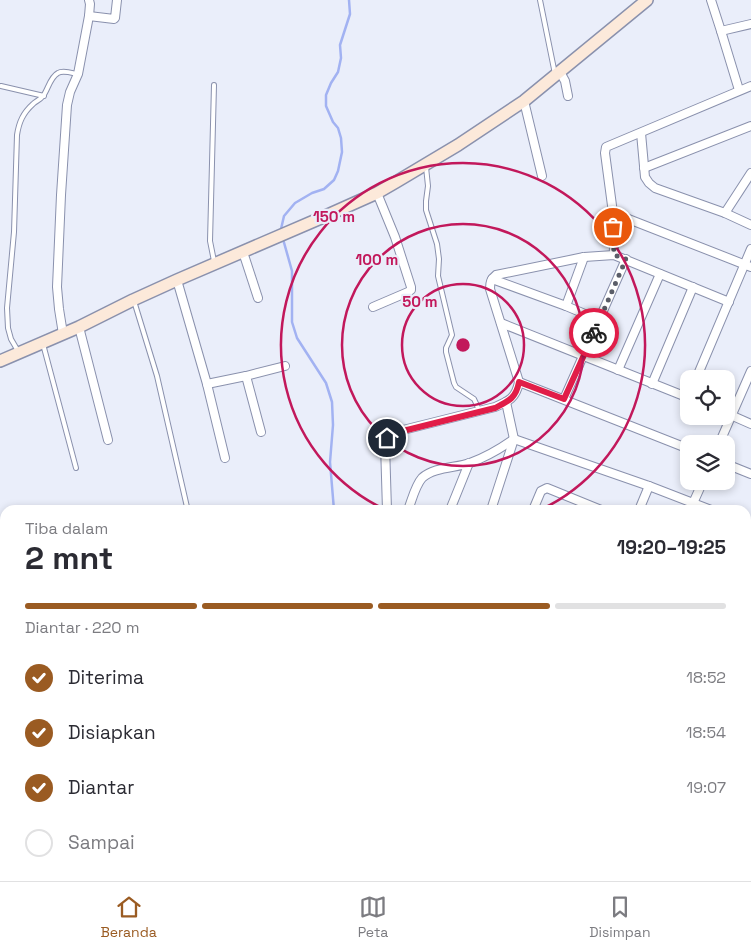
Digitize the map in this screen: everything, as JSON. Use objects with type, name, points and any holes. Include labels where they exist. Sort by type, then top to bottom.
[{"type":"street","points":[[63,334],[58,299],[61,195],[67,105],[70,92],[78,74],[89,16],[89,0]]},
{"type":"street","points":[[89,16],[114,19],[117,0]]},
{"type":"street","points":[[0,361],[79,327],[177,280],[377,193],[458,145],[524,101],[647,0]]},
{"type":"street","points":[[710,0],[739,90]]},
{"type":"street","points":[[721,31],[751,24]]},
{"type":"street","points":[[557,74],[564,82],[568,96]]},
{"type":"street","points":[[614,255],[613,213],[604,153],[605,148],[751,86]]},
{"type":"street","points":[[524,101],[542,176]]},
{"type":"street","points":[[644,168],[751,126]]},
{"type":"street","points":[[641,133],[644,168],[650,185],[725,213],[751,225]]},
{"type":"street","points":[[725,213],[751,173]]},
{"type":"street","points":[[373,307],[410,291],[411,288],[377,193]]},
{"type":"street","points":[[613,213],[748,266]]},
{"type":"street","points":[[700,370],[729,302],[748,266],[751,249]]},
{"type":"street","points":[[243,252],[258,298]]},
{"type":"street","points":[[387,505],[385,444],[388,436],[495,408],[513,397],[516,392],[519,382],[490,289],[490,283],[496,276],[584,257],[614,255],[729,302]]},
{"type":"street","points":[[566,306],[584,257]]},
{"type":"street","points":[[564,399],[626,259]]},
{"type":"street","points":[[618,370],[660,274]]},
{"type":"street","points":[[492,279],[599,320]]},
{"type":"street","points":[[177,280],[207,384],[225,458]]},
{"type":"street","points":[[652,384],[693,287]]},
{"type":"street","points":[[501,323],[680,394]]},
{"type":"street","points":[[79,327],[108,440]]},
{"type":"street","points":[[207,384],[285,366]]},
{"type":"street","points":[[735,402],[751,371]]},
{"type":"street","points":[[246,376],[261,432]]},
{"type":"street","points":[[519,382],[680,445]]},
{"type":"street","points":[[493,505],[514,439],[506,402]]},
{"type":"street","points":[[735,417],[751,424]]},
{"type":"street","points":[[410,505],[418,483],[422,478],[435,471],[468,463],[493,453],[514,439]]},
{"type":"street","points":[[514,439],[649,486],[689,505]]},
{"type":"street","points":[[452,505],[468,463]]},
{"type":"street","points":[[735,468],[751,474]]},
{"type":"street","points":[[641,505],[649,486]]},
{"type":"street","points":[[535,505],[541,491],[547,488],[588,505]]},
{"type":"street","points":[[691,505],[698,490]]},
{"type":"lane","points":[[540,0],[557,74]]},
{"type":"lane","points":[[19,353],[8,328],[7,308],[14,232],[19,124],[31,106],[44,96],[54,76],[62,72],[78,74]]},
{"type":"lane","points":[[214,85],[210,241],[214,264]]},
{"type":"lane","points":[[2,86],[44,96]]},
{"type":"lane","points":[[426,164],[428,186],[426,210],[437,244],[439,259],[438,276],[452,335],[446,352],[456,387],[474,399],[480,412]]},
{"type":"lane","points":[[133,300],[157,376],[186,505]]},
{"type":"lane","points":[[43,342],[76,468]]},
{"type":"waterway","points":[[281,231],[284,216],[295,203],[312,193],[324,189],[334,180],[338,171],[342,152],[341,138],[338,128],[333,122],[326,106],[326,95],[338,72],[341,58],[340,45],[350,14],[349,0]]},
{"type":"waterway","points":[[283,239],[292,271],[292,322],[297,338],[326,383],[332,402],[333,425],[330,462],[334,505]]},
{"type":"way so far","points":[[594,333],[626,259],[614,255],[613,227]]},
{"type":"route","points":[[387,438],[399,432],[495,408],[513,397],[519,382],[564,399],[594,333]]}]
